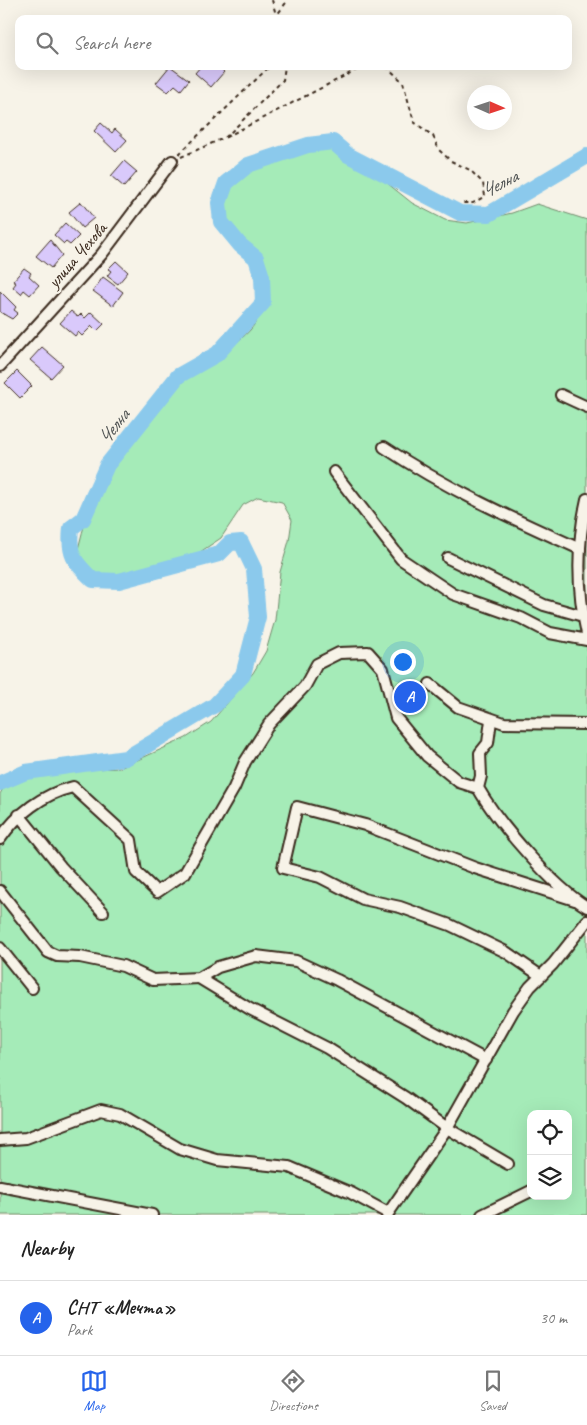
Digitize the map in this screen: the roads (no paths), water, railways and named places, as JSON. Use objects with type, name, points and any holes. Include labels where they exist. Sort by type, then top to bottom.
[{"type":"street","name":"улица Чехова","points":[[0,366],[102,254],[172,161]]},
{"type":"street","points":[[561,395],[587,408]]},
{"type":"street","points":[[384,448],[416,469],[528,526],[580,549]]},
{"type":"street","points":[[334,472],[401,559],[452,594],[521,618],[550,633],[587,640]]},
{"type":"street","points":[[587,499],[580,528],[583,616],[587,634]]},
{"type":"street","points":[[448,558],[544,605],[583,616]]},
{"type":"street","points":[[0,840],[19,815],[55,791],[73,787],[131,840],[136,872],[157,892],[185,873],[234,788],[245,762],[269,724],[305,686],[318,664],[339,653],[368,652],[383,669],[396,718],[427,756],[459,782],[478,788],[526,850],[564,892],[587,907]]},
{"type":"street","points":[[430,684],[458,707],[491,720],[504,723],[587,724]]},
{"type":"street","points":[[478,788],[481,776],[480,753],[488,743],[491,720]]},
{"type":"street","points":[[541,976],[506,952],[450,925],[400,907],[363,899],[320,877],[284,868],[297,807],[365,825],[475,868],[575,900]]},
{"type":"street","points":[[19,815],[61,867],[103,912]]},
{"type":"street","points":[[0,891],[48,952],[57,956],[123,966],[153,980],[199,978],[218,966],[256,956],[296,961],[337,980],[486,1060]]},
{"type":"street","points":[[0,1140],[26,1138],[101,1110],[120,1114],[180,1149],[199,1155],[234,1162],[289,1167],[351,1193],[387,1214],[447,1128],[513,1011],[530,987],[553,964],[587,921]]},
{"type":"street","points":[[0,948],[32,988]]},
{"type":"street","points":[[199,978],[250,1009],[327,1048],[406,1098],[447,1128],[508,1164]]},
{"type":"street","points":[[0,1186],[152,1215]]},
{"type":"street","points":[[482,1215],[527,1193]]},
{"type":"waterway","name":"Челна","points":[[0,783],[26,772],[126,758],[215,705],[243,675],[258,617],[254,569],[241,542],[230,543],[219,554],[119,581],[93,580],[77,563],[70,545],[71,528],[83,519],[107,465],[178,376],[217,354],[263,303],[262,277],[256,258],[240,245],[221,222],[219,203],[226,183],[248,165],[308,145],[333,142],[348,155],[460,213],[489,214],[587,156]]},
{"type":"place","name":"СНТ «Мечта»","points":[[410,697]]}]
